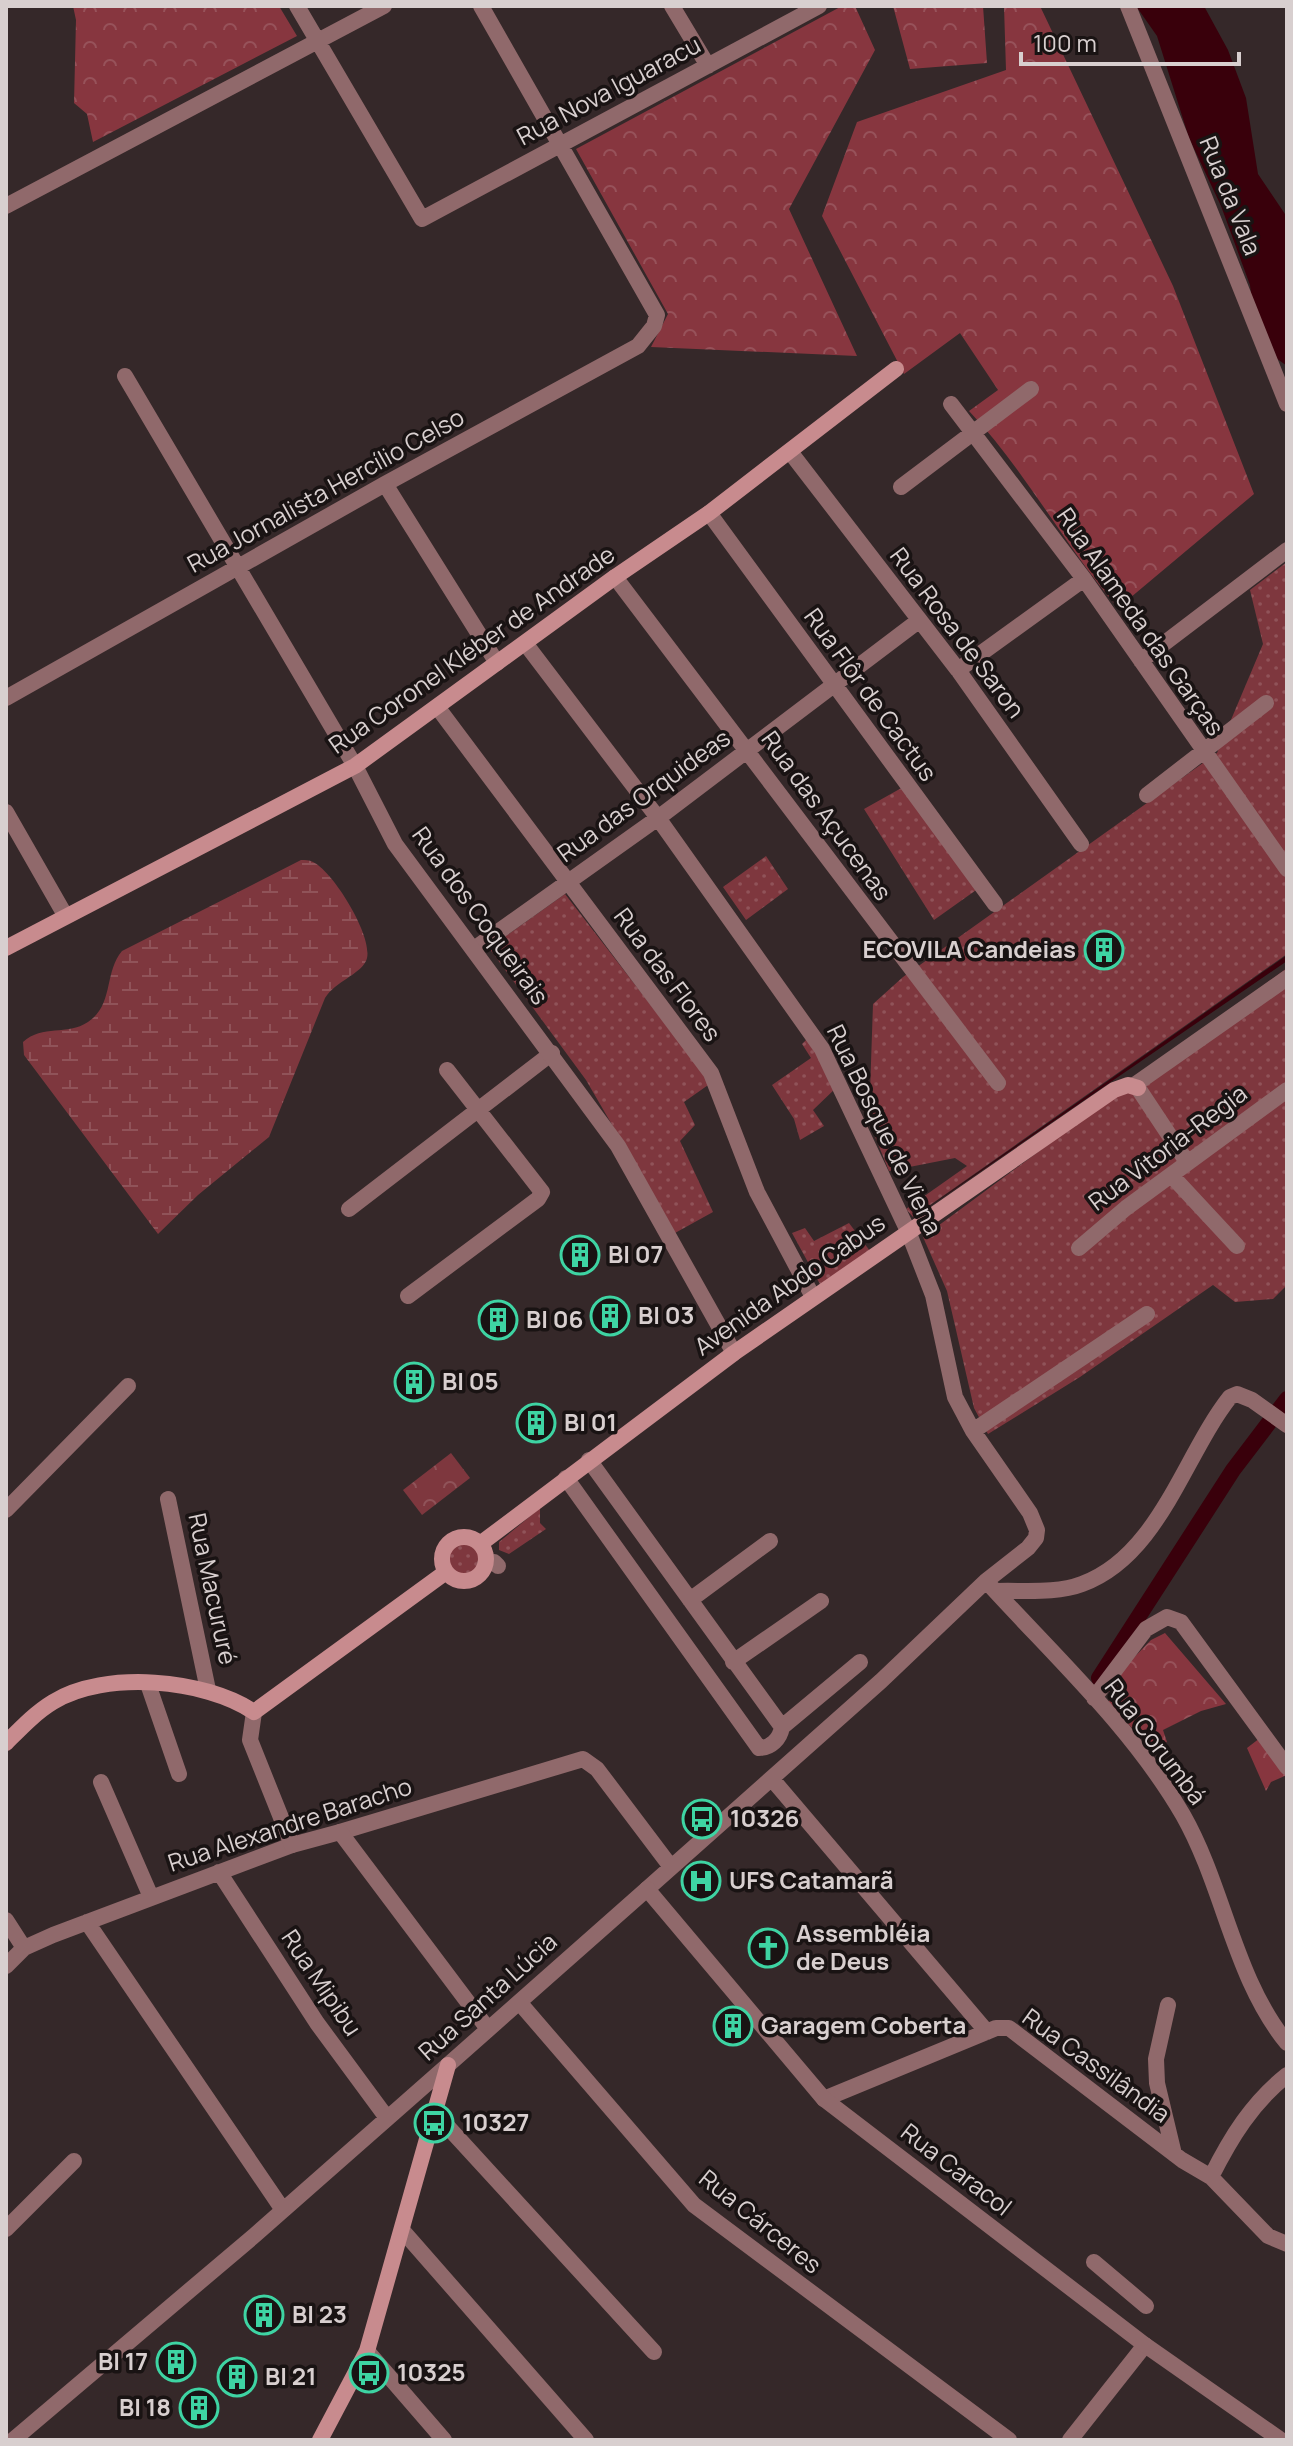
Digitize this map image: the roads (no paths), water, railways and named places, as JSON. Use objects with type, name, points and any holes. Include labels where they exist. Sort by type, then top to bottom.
[{"type":"main road","name":"Rua Coronel Kléber de Andrade","points":[[6,948],[355,766],[791,453],[896,369]]},
{"type":"main road","name":"Avenida Abdo Cabus","points":[[480,1544],[589,1460],[813,1297],[1114,1090],[1136,1087]]},
{"type":"main road","points":[[460,1538],[480,1544],[492,1565],[478,1577],[464,1582],[446,1572],[442,1558],[448,1545],[460,1538]]},
{"type":"main road","points":[[6,1743],[55,1701],[100,1684],[148,1684],[208,1690],[231,1697],[254,1712],[446,1572]]},
{"type":"main road","points":[[320,2440],[367,2351],[437,2115],[448,2065]]},
{"type":"street","points":[[297,6],[319,43]]},
{"type":"street","points":[[6,206],[384,6]]},
{"type":"street","points":[[481,6],[561,142]]},
{"type":"street","points":[[672,6],[708,66]]},
{"type":"street","name":"Rua Nova Iguaracu","points":[[319,43],[422,219],[819,6]]},
{"type":"street","name":"Rua da Vala","points":[[1128,6],[1287,404]]},
{"type":"street","name":"Rua Jornalista Hercílio Celso","points":[[6,698],[385,484],[638,346],[654,326],[657,315],[561,142]]},
{"type":"street","name":"Rua dos Coqueirais","points":[[125,376],[355,766],[395,844],[552,1053],[635,1172],[734,1353]]},
{"type":"street","points":[[901,487],[1031,389]]},
{"type":"street","name":"Rua Alameda das Garças","points":[[951,404],[1084,579],[1204,753],[1281,847],[1287,869]]},
{"type":"street","name":"Rua Rosa de Saron","points":[[791,453],[917,622],[958,670],[1081,844]]},
{"type":"street","points":[[385,484],[497,663]]},
{"type":"street","name":"Rua Flôr de Cactus","points":[[709,513],[833,687],[995,904]]},
{"type":"street","points":[[1141,661],[1287,550]]},
{"type":"street","name":"Rua das Açucenas","points":[[615,577],[998,1083]]},
{"type":"street","points":[[958,670],[1084,579]]},
{"type":"street","name":"Rua das Orquideas","points":[[474,949],[658,818],[917,622]]},
{"type":"street","name":"Rua Bosque de Viena","points":[[525,643],[658,818],[822,1049],[908,1231],[940,1317],[947,1373],[973,1431],[1030,1513],[1037,1530],[1036,1538],[1028,1548],[991,1586]]},
{"type":"street","points":[[1147,795],[1266,703]]},
{"type":"street","name":"Rua das Flores","points":[[438,708],[711,1073],[757,1192],[813,1297]]},
{"type":"street","points":[[6,812],[65,915]]},
{"type":"street","points":[[1187,1162],[1136,1087],[1287,978]]},
{"type":"street","points":[[349,1209],[552,1053]]},
{"type":"street","points":[[408,1296],[538,1199],[542,1192],[447,1070]]},
{"type":"street","name":"Rua Vitoria-Regia","points":[[1079,1248],[1187,1162],[1287,1090]]},
{"type":"street","points":[[1171,1175],[1237,1246]]},
{"type":"street","points":[[973,1431],[1147,1314]]},
{"type":"street","points":[[6,1510],[128,1386]]},
{"type":"street","points":[[991,1586],[1069,1587],[1083,1584],[1108,1569],[1158,1518],[1230,1397],[1244,1396],[1279,1419]]},
{"type":"street","points":[[589,1460],[782,1727]]},
{"type":"street","points":[[566,1478],[754,1744],[767,1748],[781,1734],[782,1727],[860,1662]]},
{"type":"street","name":"Rua Macururé","points":[[168,1499],[208,1690]]},
{"type":"street","points":[[690,1600],[770,1541]]},
{"type":"street","name":"Rua Corumbá","points":[[991,1586],[1094,1698],[1183,1816],[1247,1970],[1270,2019],[1287,2043]]},
{"type":"street","name":"Rua Santa Lúcia","points":[[13,2440],[283,2210],[991,1586]]},
{"type":"street","points":[[733,1662],[821,1601]]},
{"type":"street","points":[[1094,1698],[1146,1629],[1167,1617],[1181,1622],[1287,1767]]},
{"type":"street","points":[[148,1684],[179,1774]]},
{"type":"street","points":[[254,1712],[250,1740],[292,1845]]},
{"type":"street","name":"Rua Alexandre Baracho","points":[[6,1966],[24,1948],[292,1845],[583,1759],[597,1769],[671,1867]]},
{"type":"street","name":"Rua Cassilândia","points":[[772,1779],[987,2032]]},
{"type":"street","points":[[101,1782],[151,1897]]},
{"type":"street","points":[[340,1832],[488,2029]]},
{"type":"street","name":"Rua Mipibu","points":[[219,1872],[317,2023],[387,2118]]},
{"type":"street","name":"Rua Caracol","points":[[647,1889],[824,2099],[1145,2345],[1281,2440]]},
{"type":"street","points":[[6,1920],[24,1948]]},
{"type":"street","points":[[87,1922],[283,2210]]},
{"type":"street","name":"Rua Cárceres","points":[[519,2002],[694,2205],[1009,2440]]},
{"type":"street","name":"Rua Cassilândia","points":[[1168,2005],[1156,2059],[1157,2083],[1174,2154]]},
{"type":"street","name":"Rua Cassilândia","points":[[824,2099],[1002,2027],[1014,2031],[1174,2154],[1211,2177],[1268,2236],[1287,2244]]},
{"type":"street","points":[[1211,2177],[1229,2141],[1257,2101],[1287,2075]]},
{"type":"street","points":[[437,2115],[654,2352]]},
{"type":"street","points":[[6,2229],[74,2161]]},
{"type":"street","points":[[402,2230],[586,2440]]},
{"type":"street","points":[[1094,2262],[1146,2306]]},
{"type":"street","points":[[1070,2440],[1145,2345]]},
{"type":"street","points":[[367,2351],[444,2440]]},
{"type":"waterway","points":[[1099,1678],[1233,1470],[1287,1399]]},
{"type":"place","name":"ECOVILA Candeias","points":[[1104,950]]},
{"type":"place","name":"Bl 07","points":[[580,1255]]},
{"type":"place","name":"Bl 03","points":[[610,1316]]},
{"type":"place","name":"Bl 06","points":[[498,1320]]},
{"type":"place","name":"Bl 05","points":[[414,1382]]},
{"type":"place","name":"Bl 01","points":[[536,1423]]},
{"type":"place","name":"10326","points":[[702,1819]]},
{"type":"place","name":"UFS Catamarã","points":[[701,1881]]},
{"type":"place","name":"Assembléia de Deus","points":[[768,1948]]},
{"type":"place","name":"Garagem Coberta","points":[[733,2026]]},
{"type":"place","name":"10327","points":[[434,2123]]},
{"type":"place","name":"Bl 23","points":[[264,2315]]},
{"type":"place","name":"Bl 17","points":[[176,2362]]},
{"type":"place","name":"10325","points":[[369,2373]]},
{"type":"place","name":"Bl 21","points":[[237,2377]]},
{"type":"place","name":"Bl 18","points":[[199,2408]]}]
